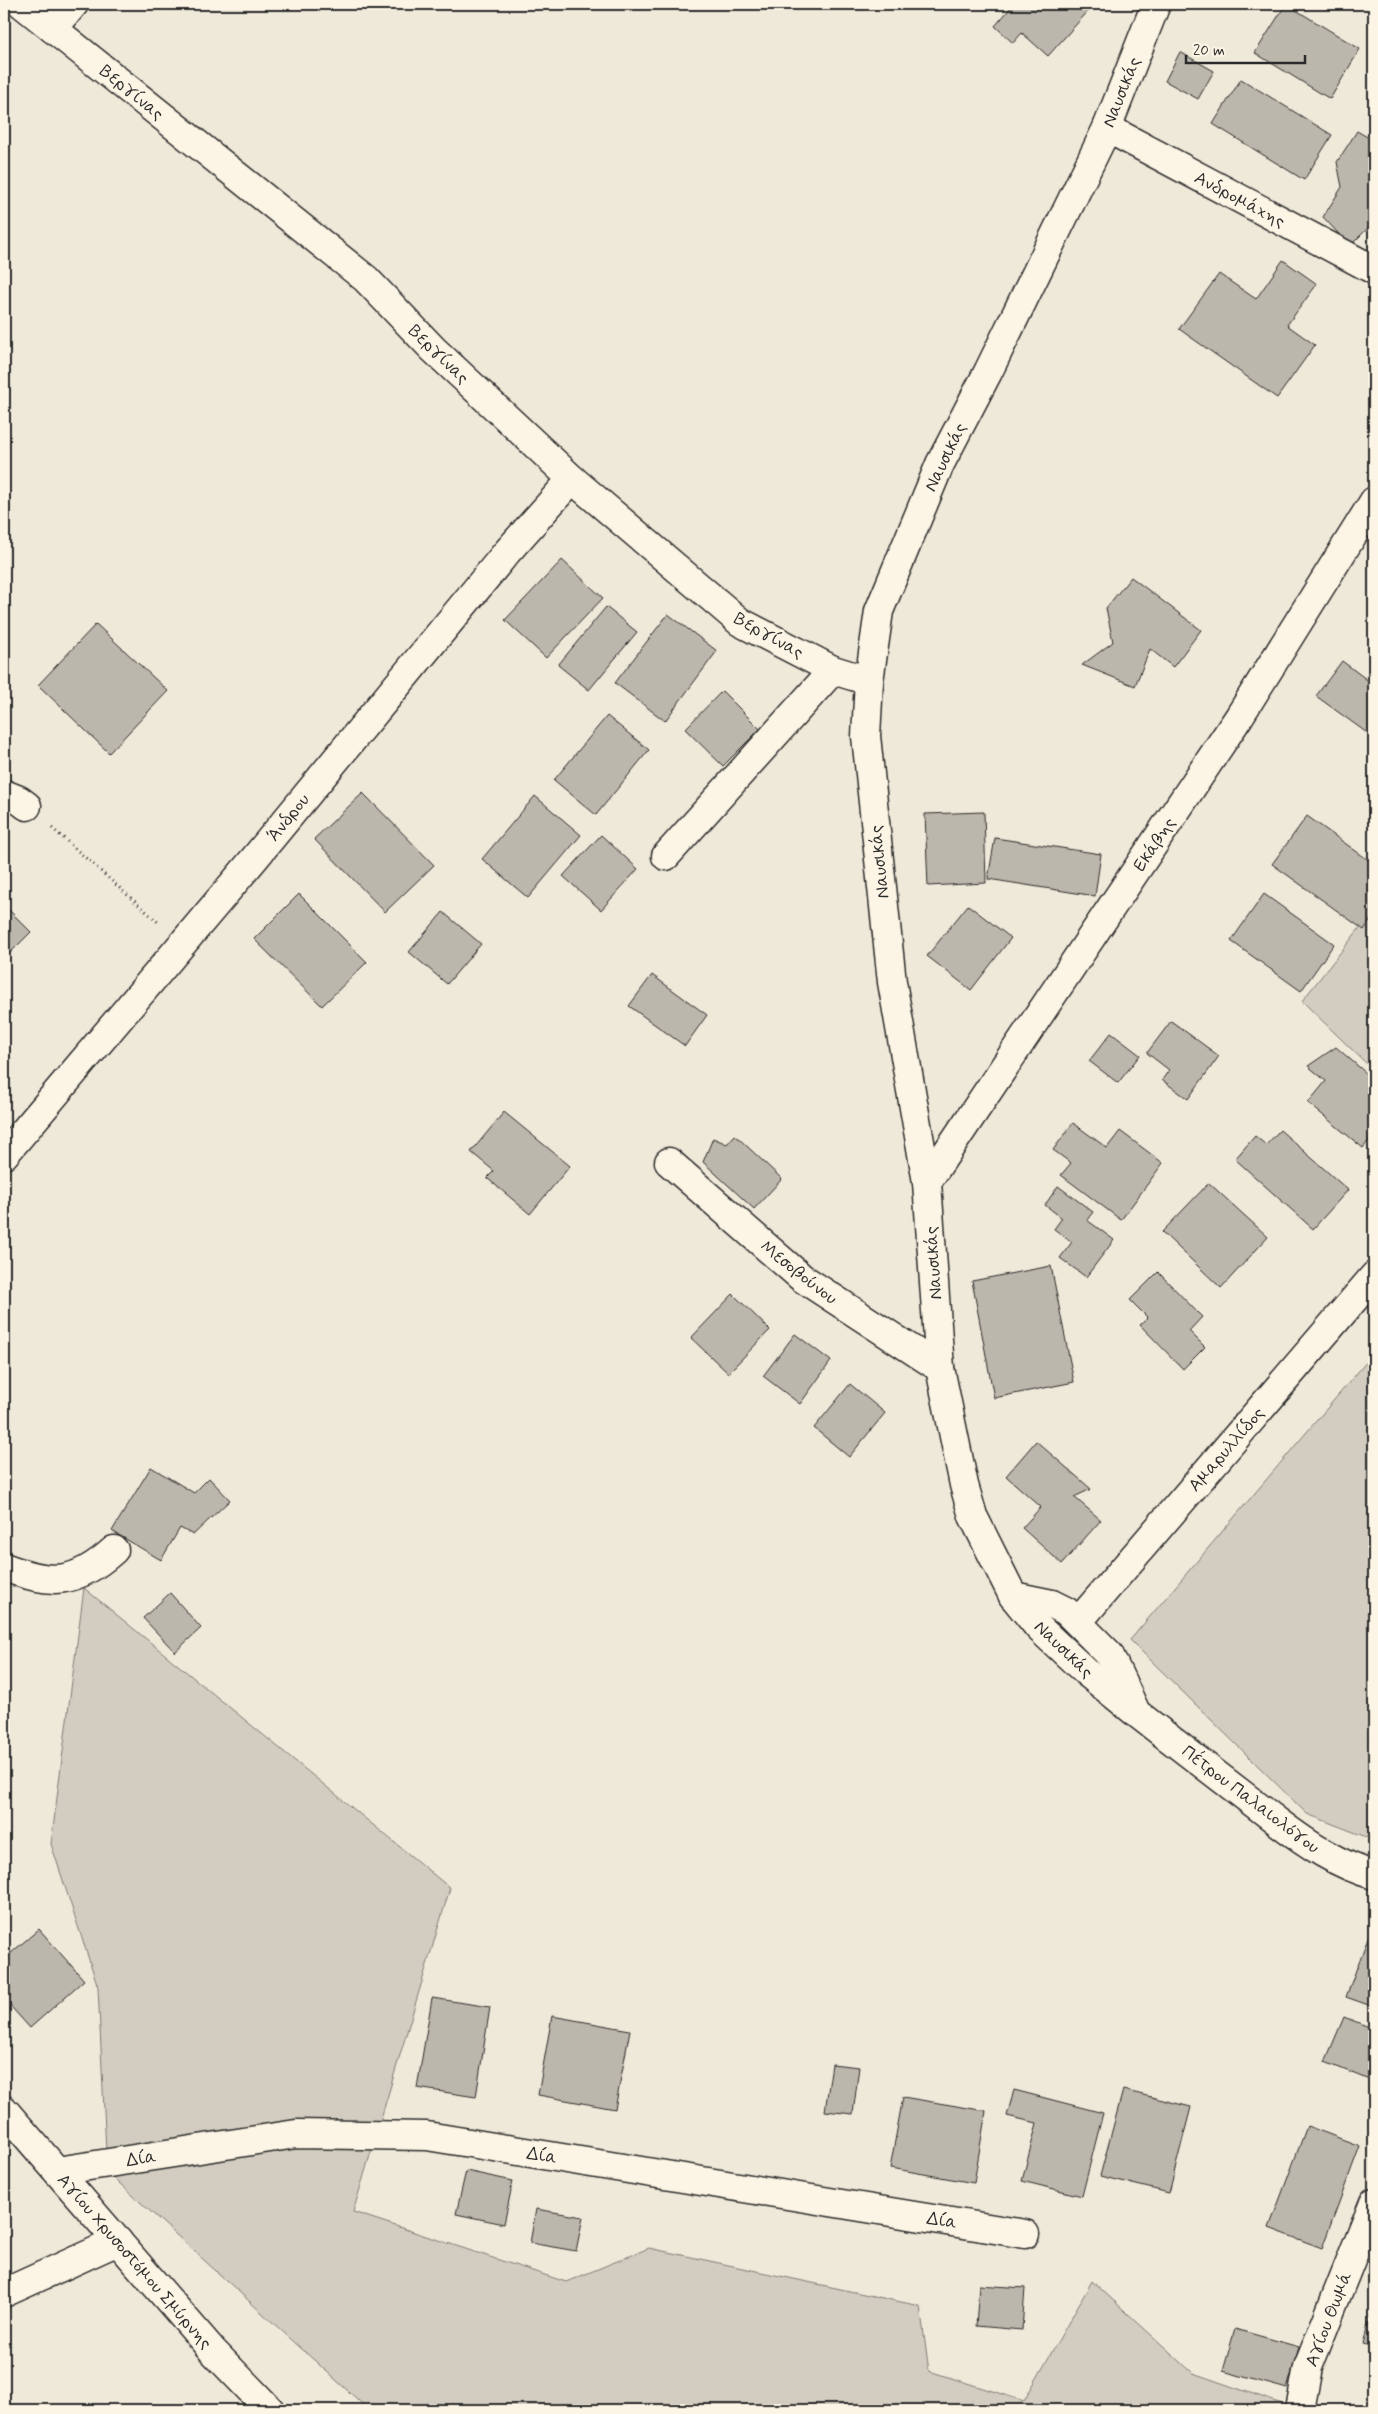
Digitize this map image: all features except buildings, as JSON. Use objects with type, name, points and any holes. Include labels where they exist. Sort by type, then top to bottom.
[{"type":"street","name":"Βεργίνας","points":[[22,4],[366,279],[433,349],[572,479],[740,622],[833,670],[869,680]]},
{"type":"street","points":[[53,28],[74,4]]},
{"type":"street","name":"Ναυσικάς","points":[[1135,1712],[1086,1672],[1040,1628],[1013,1596],[973,1516],[964,1485],[940,1368],[927,1182],[892,982],[866,736],[869,680],[879,611],[940,464],[988,372],[1107,128],[1156,4]]},
{"type":"street","name":"Ανδρομάχης","points":[[1107,128],[1374,270]]},
{"type":"street","name":"Άνδρου","points":[[4,1155],[183,944],[507,552],[572,479]]},
{"type":"street","name":"Εκάβης","points":[[927,1182],[1239,717],[1374,501]]},
{"type":"street","points":[[666,856],[833,670]]},
{"type":"street","name":"Μεσοβούνου","points":[[669,1162],[802,1278],[940,1368]]},
{"type":"street","name":"Αμαρυλλίδος","points":[[1078,1622],[1374,1276]]},
{"type":"street","points":[[4,1567],[28,1576],[60,1580],[94,1568],[114,1550]]},
{"type":"street","points":[[1013,1596],[1060,1607],[1078,1622],[1110,1654],[1135,1712]]},
{"type":"street","name":"Πέτρου Παλαιολόγου","points":[[1135,1712],[1309,1845],[1339,1862],[1374,1875]]},
{"type":"street","name":"Αγίου Χρυσοστόμου Σμύρνης","points":[[4,2110],[212,2350],[270,2410]]},
{"type":"street","name":"Δία","points":[[57,2171],[296,2134],[427,2136],[1025,2234]]},
{"type":"street","name":"Αγίου Θωμά","points":[[1300,2410],[1308,2367],[1374,2202]]},
{"type":"street","points":[[4,2293],[118,2242]]},
{"type":"path","points":[[15,800],[183,944]]},
{"type":"shaded area","points":[[1374,910],[1374,1071],[1302,1001]]},
{"type":"shaded area","points":[[1374,1353],[1374,1840],[1307,1814],[1130,1640]]},
{"type":"shaded area","points":[[84,1588],[450,1888],[353,2212],[566,2282],[649,2248],[920,2306],[929,2371],[1024,2401],[1092,2281],[1193,2373],[1282,2404],[1282,2410],[369,2410],[107,2172],[98,1987],[51,1844]]}]
